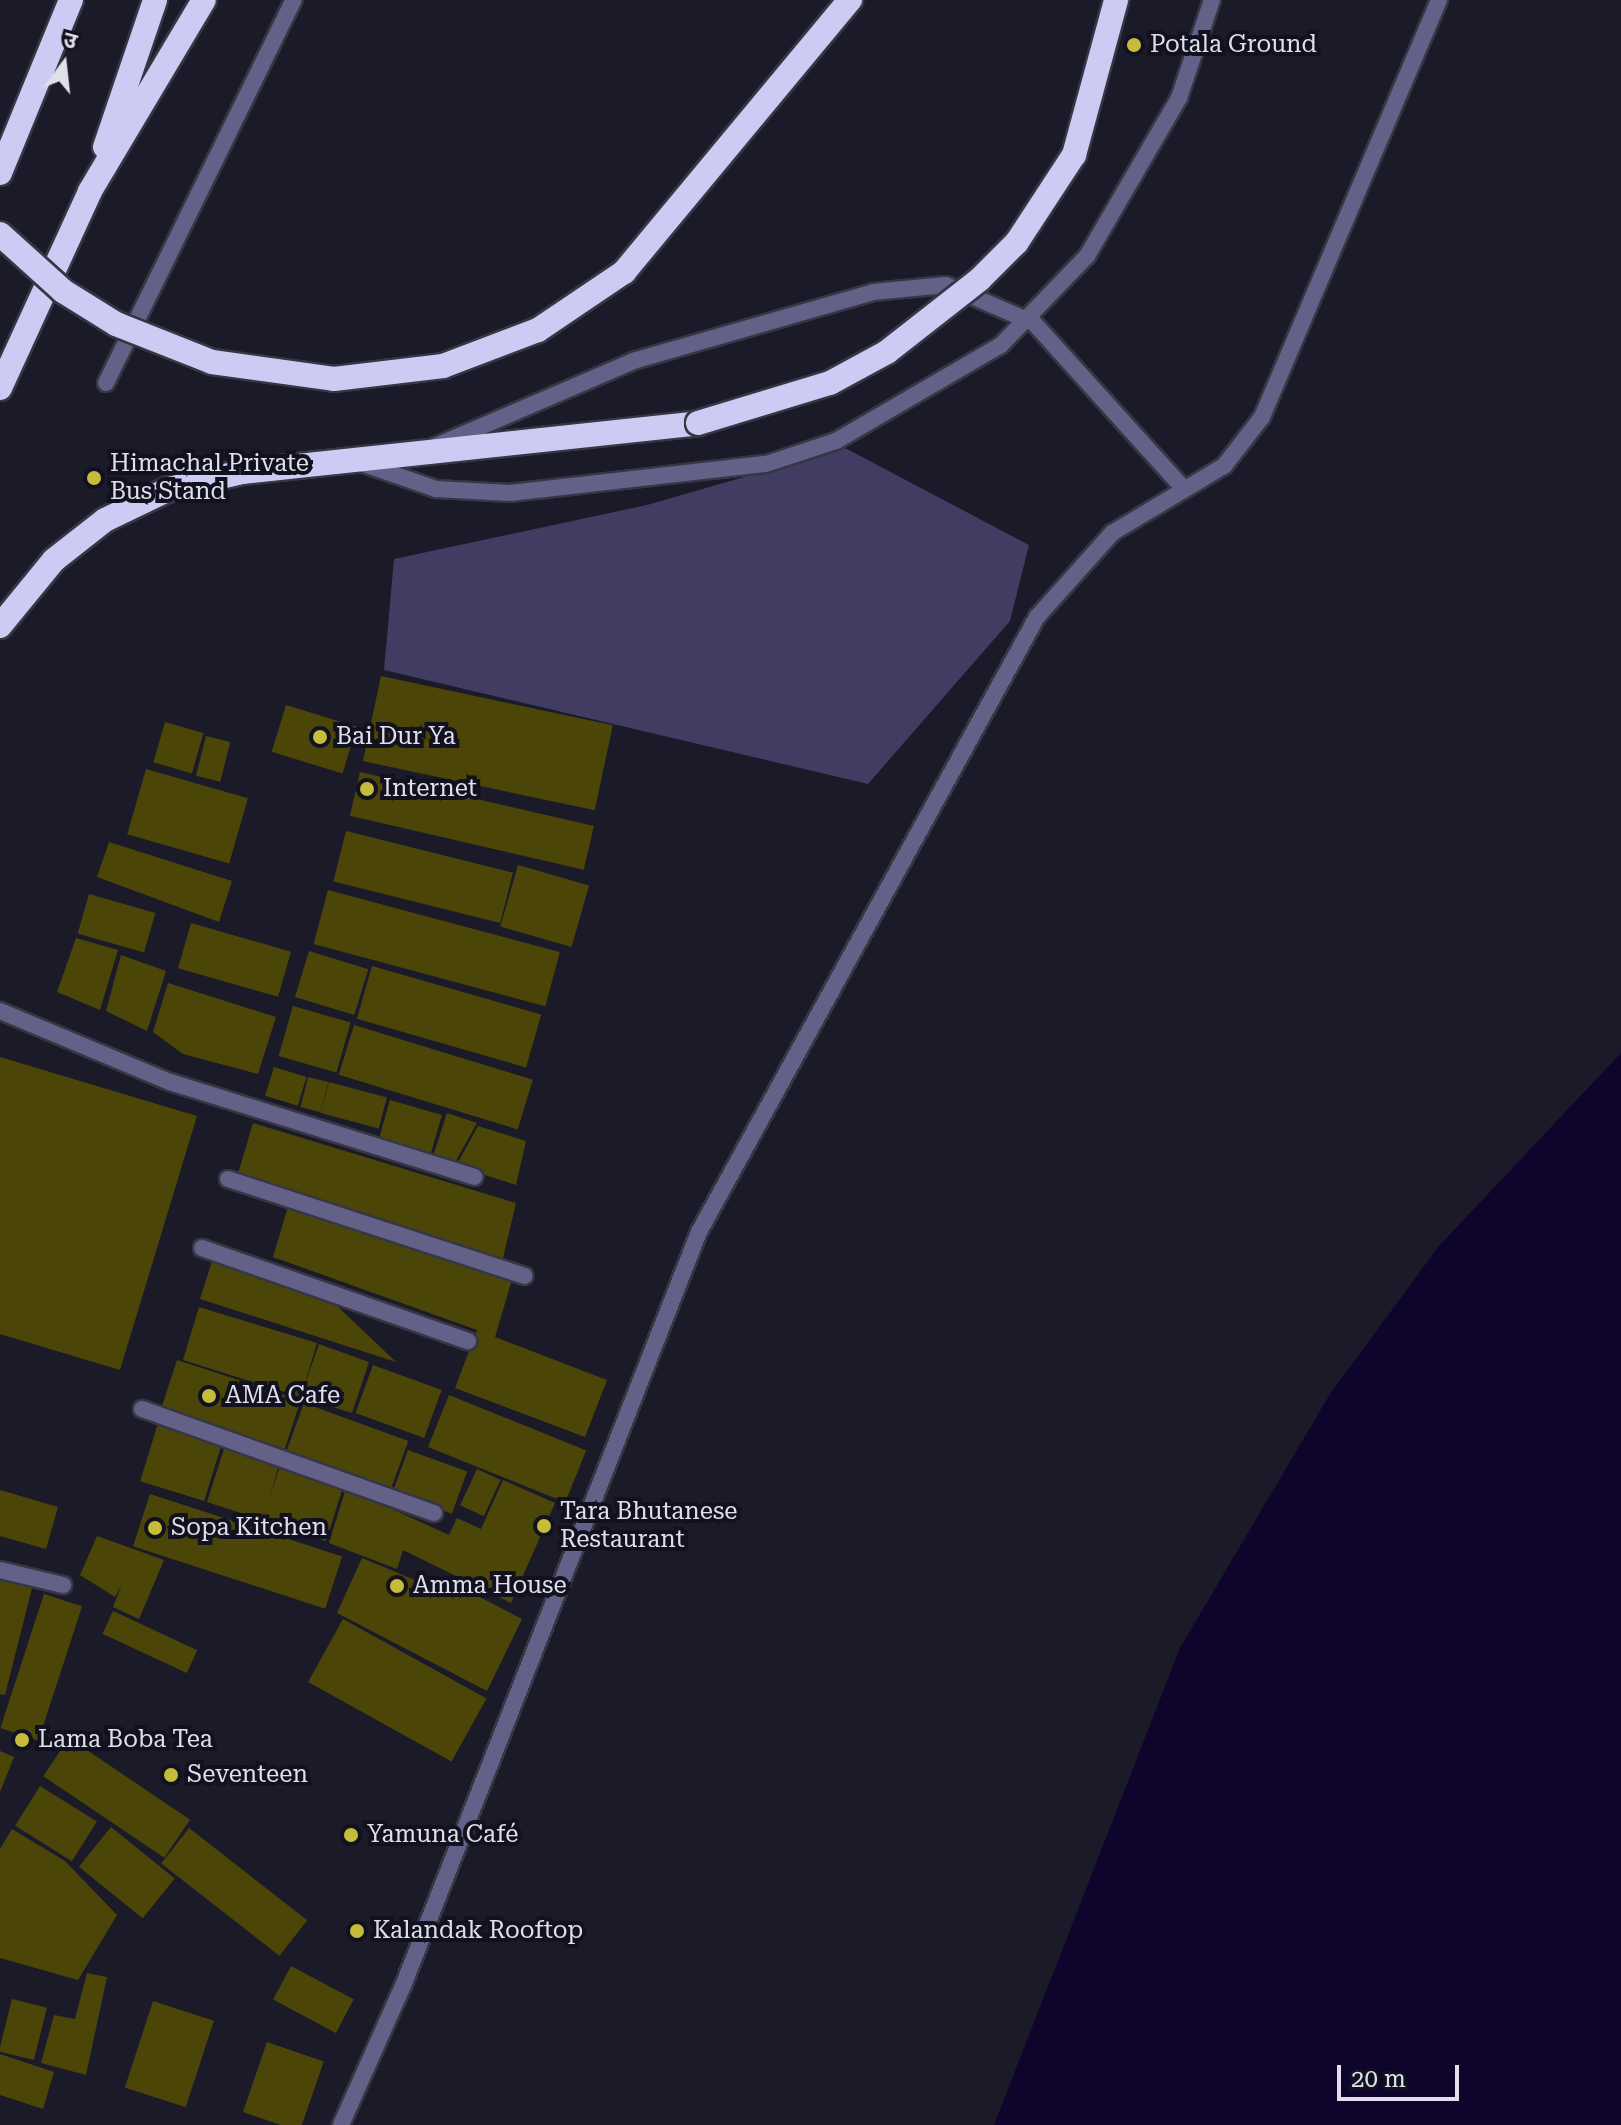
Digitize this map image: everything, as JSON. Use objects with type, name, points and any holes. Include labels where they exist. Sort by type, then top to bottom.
[{"type":"highway","points":[[0,173],[71,0]]},
{"type":"highway","points":[[0,388],[90,191],[155,0]]},
{"type":"highway","points":[[90,191],[204,0]]},
{"type":"highway","points":[[0,234],[63,291],[116,324],[212,362],[334,379],[389,376],[498,351],[624,272],[850,0]]},
{"type":"highway","points":[[0,626],[54,560],[105,520],[169,489],[242,472],[413,457],[698,423],[830,383],[887,352],[980,279],[1025,230],[1074,155],[1116,0]]},
{"type":"street","points":[[106,383],[294,0]]},
{"type":"street","points":[[357,461],[436,489],[479,494],[766,464],[836,441],[974,363],[1028,319],[1087,256],[1138,179],[1179,98],[1212,0]]},
{"type":"street","points":[[341,2125],[403,1986],[699,1232],[1037,617],[1112,533],[1224,466],[1262,417],[1439,0]]},
{"type":"street","points":[[413,457],[575,381],[886,289],[946,285],[1028,319],[1184,489]]},
{"type":"street","points":[[0,1011],[170,1082],[475,1177]]},
{"type":"street","points":[[228,1179],[525,1276]]},
{"type":"street","points":[[202,1248],[468,1341]]},
{"type":"street","points":[[142,1409],[434,1513]]},
{"type":"street","points":[[0,1570],[63,1585]]},
{"type":"shaded area","points":[[845,448],[1029,545],[1010,621],[868,784],[384,670],[394,559],[647,505]]},
{"type":"shaded area","points":[[1621,1053],[1621,2125],[994,2125],[1180,1648],[1330,1394],[1439,1246]]},
{"type":"building","points":[[381,676],[613,725],[595,810],[363,761]]},
{"type":"building","points":[[286,705],[357,727],[342,773],[272,752]]},
{"type":"building","points":[[165,722],[203,733],[192,773],[153,762]]},
{"type":"building","points":[[206,736],[230,742],[220,782],[196,776]]},
{"type":"building","points":[[146,769],[248,798],[229,864],[127,834]]},
{"type":"building","points":[[360,772],[594,826],[584,870],[350,816]]},
{"type":"building","points":[[346,831],[513,873],[500,923],[333,881]]},
{"type":"building","points":[[109,842],[232,881],[219,922],[97,877]]},
{"type":"building","points":[[518,865],[589,885],[571,947],[500,927]]},
{"type":"building","points":[[328,890],[560,952],[545,1006],[314,944]]},
{"type":"building","points":[[89,894],[155,913],[144,952],[78,933]]},
{"type":"building","points":[[191,923],[291,952],[278,997],[178,968]]},
{"type":"building","points":[[76,938],[118,950],[100,1010],[57,992]]},
{"type":"building","points":[[309,951],[368,969],[354,1015],[295,997]]},
{"type":"building","points":[[121,955],[166,971],[147,1031],[106,1011]]},
{"type":"building","points":[[372,966],[541,1015],[526,1067],[357,1019]]},
{"type":"building","points":[[168,983],[276,1017],[258,1074],[183,1054],[153,1032]]},
{"type":"building","points":[[293,1006],[351,1023],[336,1073],[279,1056]]},
{"type":"building","points":[[354,1025],[533,1080],[518,1129],[339,1075]]},
{"type":"building","points":[[0,1057],[197,1116],[120,1370],[0,1334]]},
{"type":"building","points":[[274,1067],[307,1077],[298,1106],[265,1096]]},
{"type":"building","points":[[308,1077],[328,1082],[321,1112],[301,1107]]},
{"type":"building","points":[[329,1082],[387,1098],[379,1128],[321,1113]]},
{"type":"building","points":[[390,1100],[442,1115],[431,1154],[379,1139]]},
{"type":"building","points":[[447,1113],[477,1123],[453,1166],[432,1159]]},
{"type":"building","points":[[253,1123],[516,1203],[501,1267],[237,1177]]},
{"type":"building","points":[[478,1126],[526,1141],[516,1185],[456,1166]]},
{"type":"building","points":[[289,1203],[513,1276],[495,1337],[607,1380],[585,1437],[455,1388],[477,1330],[273,1257]]},
{"type":"building","points":[[212,1261],[331,1300],[396,1362],[200,1299]]},
{"type":"building","points":[[199,1307],[317,1343],[304,1387],[319,1344],[369,1362],[352,1413],[183,1360]]},
{"type":"building","points":[[177,1360],[301,1400],[285,1449],[161,1409]]},
{"type":"building","points":[[373,1365],[442,1390],[424,1438],[356,1413]]},
{"type":"building","points":[[449,1395],[586,1450],[565,1502],[428,1447]]},
{"type":"building","points":[[304,1403],[408,1441],[390,1491],[286,1453]]},
{"type":"building","points":[[158,1423],[222,1443],[204,1501],[140,1481]]},
{"type":"building","points":[[225,1446],[280,1462],[268,1502],[281,1463],[344,1484],[326,1541],[207,1502]]},
{"type":"building","points":[[408,1450],[467,1472],[452,1514],[393,1492]]},
{"type":"building","points":[[477,1469],[501,1480],[484,1516],[460,1505]]},
{"type":"building","points":[[503,1480],[555,1503],[511,1603],[403,1550],[397,1569],[329,1543],[346,1488],[449,1535],[457,1518],[481,1529]]},
{"type":"building","points":[[0,1490],[58,1507],[46,1549],[0,1536]]},
{"type":"building","points":[[150,1494],[342,1556],[325,1609],[133,1546]]},
{"type":"building","points":[[97,1536],[164,1560],[139,1619],[113,1607],[122,1584],[115,1597],[80,1575]]},
{"type":"building","points":[[362,1558],[434,1588],[440,1576],[522,1619],[487,1691],[337,1613]]},
{"type":"building","points":[[0,1579],[32,1588],[5,1695],[0,1694]]},
{"type":"building","points":[[44,1594],[82,1606],[38,1740],[0,1728]]},
{"type":"building","points":[[113,1611],[197,1650],[187,1673],[102,1634]]},
{"type":"building","points":[[343,1619],[486,1699],[452,1761],[308,1682]]},
{"type":"building","points":[[69,1738],[190,1820],[164,1858],[43,1776]]},
{"type":"building","points":[[0,1751],[14,1757],[0,1792]]},
{"type":"building","points":[[40,1786],[97,1822],[72,1861],[15,1826]]},
{"type":"building","points":[[111,1827],[175,1879],[143,1918],[79,1867]]},
{"type":"building","points":[[189,1828],[307,1920],[279,1956],[161,1863]]},
{"type":"building","points":[[12,1829],[65,1861],[117,1915],[78,1980],[0,1958],[0,1849]]},
{"type":"building","points":[[291,1966],[354,1999],[336,2033],[273,2000]]},
{"type":"building","points":[[87,1973],[107,1977],[86,2075],[41,2063],[54,2015],[75,2019]]},
{"type":"building","points":[[12,1999],[47,2008],[34,2060],[0,2052]]},
{"type":"building","points":[[153,2001],[214,2021],[186,2107],[125,2088]]},
{"type":"building","points":[[267,2042],[324,2062],[302,2125],[281,2125],[243,2112]]},
{"type":"building","points":[[0,2054],[54,2072],[43,2109],[0,2095]]},
{"type":"place","name":"Potala Ground","points":[[1134,45]]},
{"type":"place","name":"Himachal Private Bus Stand","points":[[94,478]]},
{"type":"place","name":"Bai Dur Ya","points":[[320,737]]},
{"type":"place","name":"Internet","points":[[367,789]]},
{"type":"place","name":"AMA Cafe","points":[[209,1396]]},
{"type":"place","name":"Tara Bhutanese Restaurant","points":[[544,1526]]},
{"type":"place","name":"Sopa Kitchen","points":[[155,1528]]},
{"type":"place","name":"Amma House","points":[[397,1586]]},
{"type":"place","name":"Lama Boba Tea","points":[[22,1740]]},
{"type":"place","name":"Seventeen","points":[[171,1775]]},
{"type":"place","name":"Yamuna Café","points":[[351,1835]]},
{"type":"place","name":"Kalandak Rooftop","points":[[357,1931]]}]
